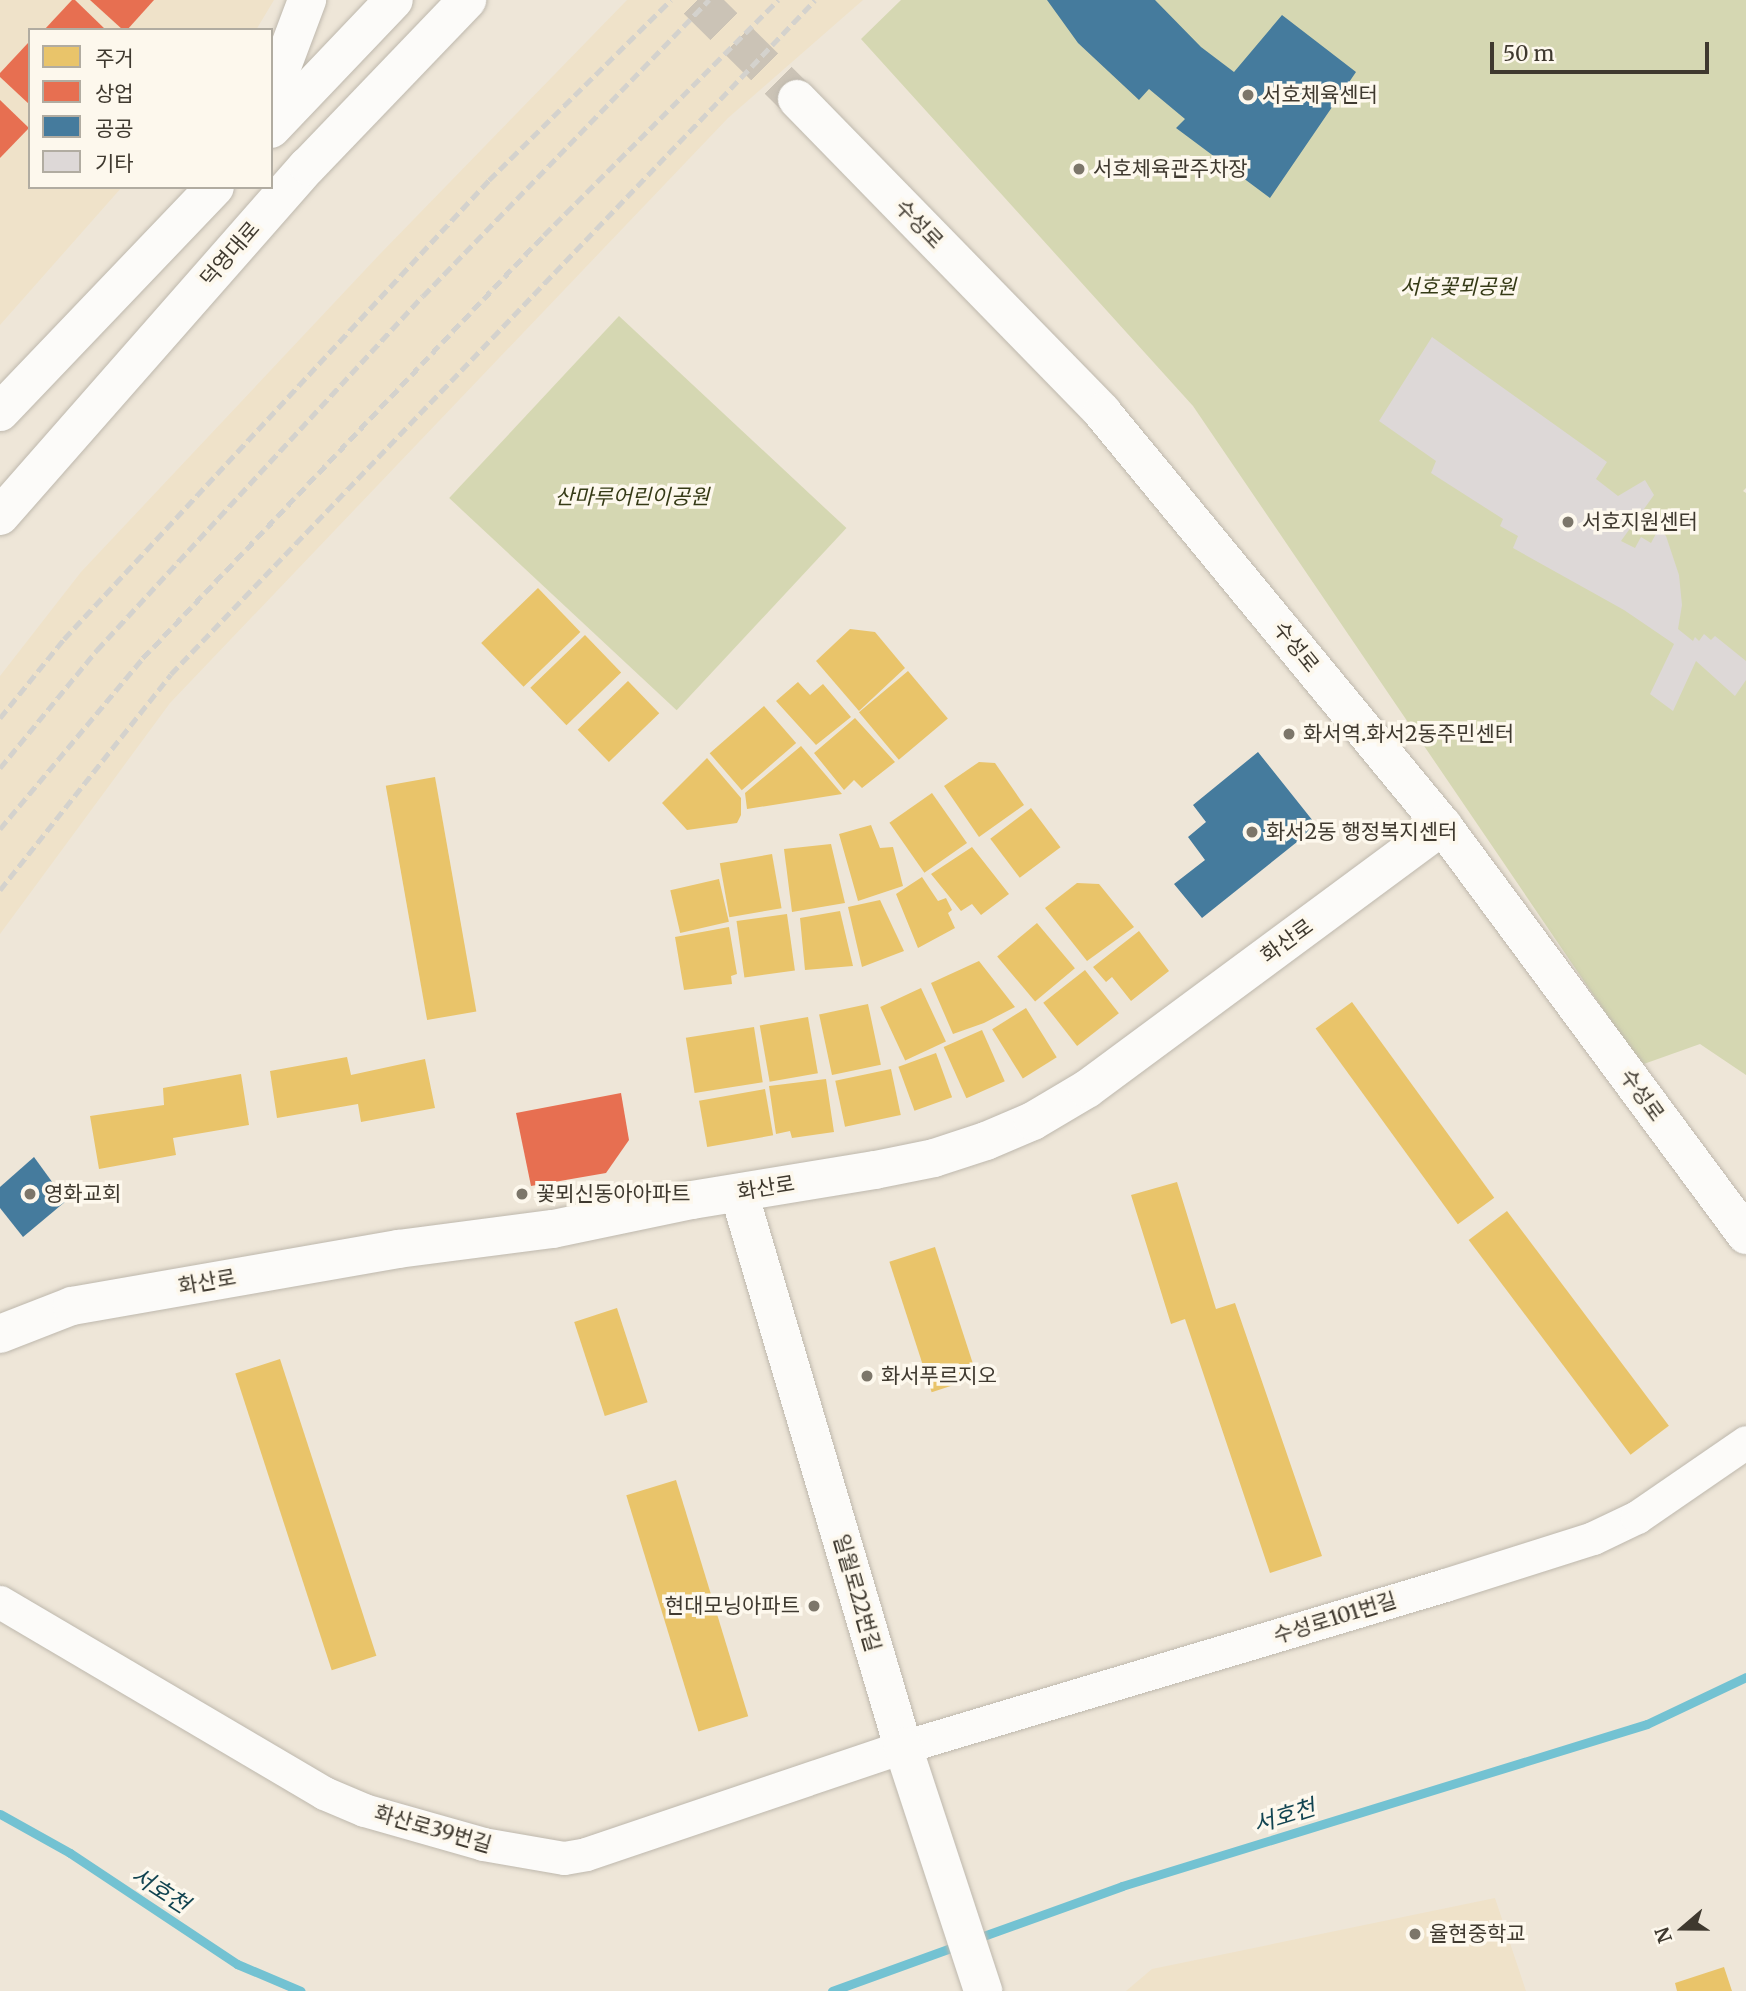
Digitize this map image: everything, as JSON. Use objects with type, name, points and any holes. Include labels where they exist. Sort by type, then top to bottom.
[{"type":"main road","points":[[273,91],[307,0]]},
{"type":"main road","points":[[273,127],[394,0]]},
{"type":"main road","name":"덕영대로","points":[[0,516],[308,166],[467,0]]},
{"type":"main road","name":"수성로","points":[[797,99],[1102,412],[1443,826],[1746,1235]]},
{"type":"main road","points":[[0,412],[213,189]]},
{"type":"main road","name":"화산로","points":[[0,1334],[72,1306],[398,1250],[553,1229],[934,1158],[1033,1121],[1097,1082],[1443,826]]},
{"type":"main road","name":"일월로22번길","points":[[739,1193],[903,1747],[983,1991]]},
{"type":"street","name":"수성로101번길","points":[[903,1747],[1432,1589],[1593,1538],[1637,1517],[1746,1442]]},
{"type":"street","name":"화산로39번길","points":[[0,1602],[324,1793],[404,1822],[543,1857],[586,1854],[903,1747]]},
{"type":"shaded area","points":[[0,0],[274,0],[257,28],[28,28],[28,189],[120,189],[0,325]]},
{"type":"shaded area","points":[[627,0],[863,0],[728,118],[170,703],[0,934],[0,676],[81,572],[380,254]]},
{"type":"shaded area","name":"율현중학교","points":[[1495,1898],[1526,1991],[1126,1991],[1152,1969]]},
{"type":"green space","name":"서호꽃뫼공원","points":[[901,0],[1746,0],[1746,488],[1743,491],[1746,493],[1746,1075],[1700,1044],[1641,1065],[1193,406],[861,39]]},
{"type":"green space","name":"산마루어린이공원","points":[[619,316],[846,528],[677,710],[449,498]]},
{"type":"building: 주거","points":[[538,588],[580,632],[524,687],[481,643]]},
{"type":"building: 주거","points":[[850,629],[875,632],[905,668],[859,711],[816,661]]},
{"type":"building: 주거","points":[[585,635],[621,672],[566,725],[530,688]]},
{"type":"building: 주거","points":[[908,671],[948,718],[899,760],[859,712]]},
{"type":"building: 주거","points":[[628,681],[659,713],[609,762],[578,730]]},
{"type":"building: 주거","points":[[798,682],[810,695],[823,684],[851,717],[816,745],[776,701]]},
{"type":"building: 주거","points":[[764,706],[796,743],[742,790],[710,753]]},
{"type":"building: 주거","points":[[855,718],[895,762],[862,788],[854,780],[844,790],[814,753]]},
{"type":"building: 주거","points":[[801,746],[842,794],[747,809],[745,793]]},
{"type":"building: 주거","points":[[707,758],[741,798],[741,815],[737,823],[687,830],[662,803]]},
{"type":"building: 주거","points":[[979,762],[995,763],[1024,805],[979,837],[944,786]]},
{"type":"building: 주거","points":[[435,777],[476,1011],[427,1020],[386,786]]},
{"type":"building: 주거","points":[[932,793],[967,843],[924,873],[889,823]]},
{"type":"building: 주거","points":[[1031,808],[1060,847],[1020,878],[990,839]]},
{"type":"building: 주거","points":[[871,825],[880,848],[893,847],[903,886],[858,901],[839,834]]},
{"type":"building: 주거","points":[[831,844],[845,903],[792,912],[784,849]]},
{"type":"building: 주거","points":[[972,847],[1009,894],[981,915],[972,904],[961,911],[931,874]]},
{"type":"building: 주거","points":[[772,854],[782,908],[729,917],[720,863]]},
{"type":"building: 주거","points":[[922,877],[938,901],[946,898],[952,910],[948,913],[955,928],[918,948],[896,894]]},
{"type":"building: 주거","points":[[719,879],[729,922],[680,933],[670,890]]},
{"type":"building: 주거","points":[[1077,883],[1099,884],[1134,927],[1087,961],[1045,908]]},
{"type":"building: 주거","points":[[880,900],[904,951],[862,967],[848,907]]},
{"type":"building: 주거","points":[[840,911],[853,966],[805,970],[800,918]]},
{"type":"building: 주거","points":[[787,914],[795,970],[744,978],[736,921]]},
{"type":"building: 주거","points":[[1037,923],[1075,968],[1035,1002],[997,956]]},
{"type":"building: 주거","points":[[729,927],[737,974],[731,976],[732,984],[684,990],[675,937]]},
{"type":"building: 주거","points":[[1139,931],[1169,971],[1131,1001],[1112,977],[1106,982],[1093,967]]},
{"type":"building: 주거","points":[[979,961],[1015,1007],[984,1023],[953,1034],[931,983]]},
{"type":"building: 주거","points":[[1085,970],[1119,1013],[1077,1046],[1043,1003]]},
{"type":"building: 주거","points":[[921,988],[946,1041],[905,1060],[880,1007]]},
{"type":"building: 주거","points":[[1352,1002],[1494,1198],[1458,1224],[1316,1028]]},
{"type":"building: 주거","points":[[868,1004],[881,1065],[832,1075],[819,1014]]},
{"type":"building: 주거","points":[[1026,1008],[1057,1057],[1023,1078],[992,1029]]},
{"type":"building: 주거","points":[[808,1017],[818,1073],[770,1082],[760,1026]]},
{"type":"building: 주거","points":[[754,1027],[763,1082],[695,1093],[686,1038]]},
{"type":"building: 주거","points":[[982,1030],[1005,1081],[966,1098],[944,1047]]},
{"type":"building: 주거","points":[[936,1053],[952,1097],[914,1111],[898,1067]]},
{"type":"building: 주거","points":[[347,1057],[351,1075],[425,1059],[435,1108],[361,1122],[358,1104],[277,1118],[270,1071]]},
{"type":"building: 주거","points":[[891,1069],[901,1115],[845,1127],[835,1081]]},
{"type":"building: 주거","points":[[241,1074],[249,1125],[173,1138],[176,1155],[99,1169],[90,1116],[164,1105],[163,1088]]},
{"type":"building: 주거","points":[[826,1079],[834,1132],[792,1138],[790,1131],[776,1134],[769,1086]]},
{"type":"building: 주거","points":[[765,1089],[773,1135],[707,1147],[699,1101]]},
{"type":"building: 주거","points":[[1177,1182],[1216,1309],[1235,1303],[1322,1556],[1270,1573],[1185,1319],[1171,1324],[1131,1195]]},
{"type":"building: 주거","points":[[1507,1211],[1669,1426],[1631,1455],[1469,1240]]},
{"type":"building: 주거","points":[[935,1247],[977,1377],[932,1392],[889,1262]]},
{"type":"building: 주거","points":[[617,1308],[648,1402],[605,1416],[574,1322]]},
{"type":"building: 주거","points":[[280,1359],[376,1656],[332,1670],[235,1374]]},
{"type":"building: 주거","points":[[676,1480],[748,1716],[698,1731],[626,1495]]},
{"type":"building: 주거","points":[[1724,1967],[1732,1991],[1677,1991],[1675,1983]]},
{"type":"building: 상업","points":[[75,0],[104,28],[46,28]]},
{"type":"building: 상업","points":[[90,0],[154,0],[129,28],[121,28]]},
{"type":"building: 상업","points":[[28,43],[28,103],[0,77],[0,73]]},
{"type":"building: 상업","points":[[0,100],[28,129],[0,158]]},
{"type":"building: 상업","points":[[621,1093],[629,1140],[606,1173],[531,1186],[516,1113]]},
{"type":"building: 공공","name":"서호체육센터","points":[[1047,0],[1155,0],[1201,47],[1234,72],[1282,15],[1356,72],[1270,198],[1176,128],[1185,119],[1149,89],[1139,100],[1078,43]]},
{"type":"building: 공공","name":"화서2동 행정복지센터","points":[[1258,752],[1317,826],[1202,918],[1174,884],[1205,860],[1188,837],[1206,822],[1193,805]]},
{"type":"building: 공공","name":"영화교회","points":[[34,1157],[66,1201],[23,1237],[0,1208],[0,1187]]},
{"type":"building: 기타","name":"서호지원센터","points":[[1432,337],[1607,462],[1596,479],[1618,496],[1645,480],[1654,495],[1621,541],[1635,548],[1641,537],[1651,543],[1659,528],[1666,536],[1679,575],[1682,605],[1678,629],[1693,641],[1695,637],[1699,641],[1704,634],[1711,640],[1715,636],[1746,661],[1746,680],[1735,696],[1696,661],[1673,711],[1650,694],[1674,644],[1624,610],[1513,548],[1518,536],[1500,526],[1503,519],[1431,473],[1436,461],[1379,421]]},
{"type":"waterway","name":"서호천","points":[[975,1939],[1122,1886],[1647,1724],[1746,1677]]},
{"type":"waterway","name":"서호천","points":[[0,1814],[70,1853],[237,1964],[301,1991]]},
{"type":"waterway","name":"서호천","points":[[832,1991],[959,1945]]},
{"type":"tunnel","points":[[697,0],[797,99]]},
{"type":"railway","points":[[0,718],[64,639],[489,180],[671,0]]},
{"type":"railway","points":[[0,768],[97,650],[423,296],[709,0]]},
{"type":"railway","points":[[0,829],[143,658],[544,235],[778,0]]},
{"type":"railway","points":[[0,890],[171,674],[815,0]]},
{"type":"place","name":"서호체육센터","points":[[1248,95]]},
{"type":"place","name":"서호체육관주차장","points":[[1079,169]]},
{"type":"place","name":"서호지원센터","points":[[1568,522]]},
{"type":"place","name":"화서역.화서2동주민센터","points":[[1289,734]]},
{"type":"place","name":"화서2동 행정복지센터","points":[[1252,832]]},
{"type":"place","name":"영화교회","points":[[30,1194]]},
{"type":"place","name":"꽃뫼신동아아파트","points":[[522,1194]]},
{"type":"place","name":"화서푸르지오","points":[[867,1376]]},
{"type":"place","name":"현대모닝아파트","points":[[814,1606]]},
{"type":"place","name":"율현중학교","points":[[1415,1934]]}]
